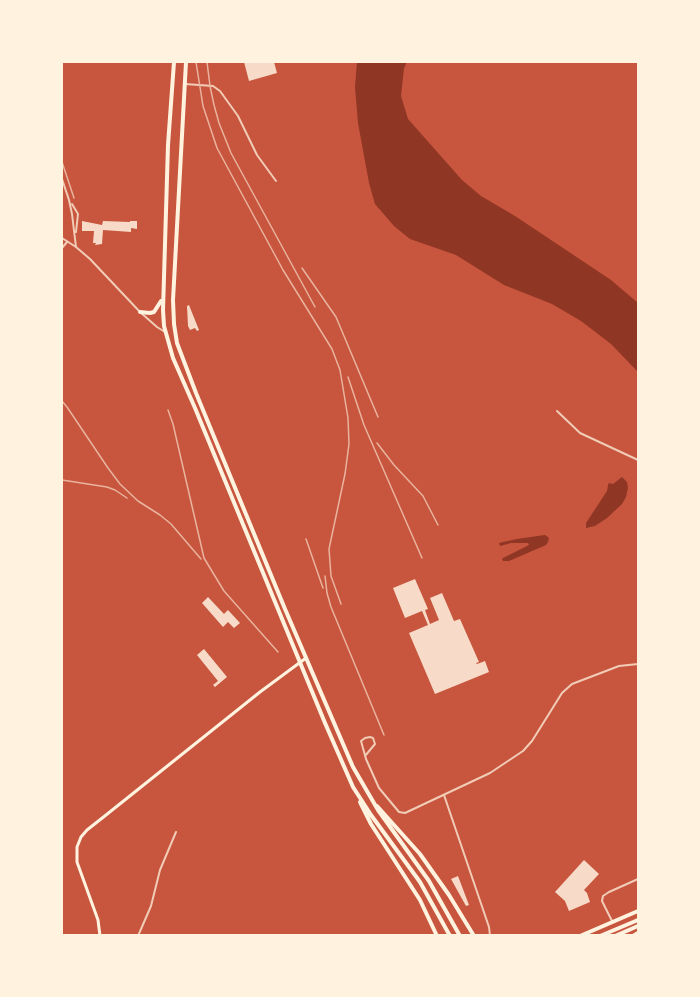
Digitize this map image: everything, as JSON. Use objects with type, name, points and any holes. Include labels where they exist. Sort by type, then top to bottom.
[{"type":"highway","points":[[174,62],[168,145],[171,181],[163,298],[165,332],[177,370],[195,408],[353,787],[371,824],[420,900],[437,936]]},
{"type":"highway","points":[[186,62],[173,300],[176,334],[185,368],[348,757],[372,801],[429,881],[459,934]]},
{"type":"highway","points":[[171,181],[180,183]]},
{"type":"highway","points":[[140,312],[154,312],[163,298]]},
{"type":"highway","points":[[165,332],[176,334]]},
{"type":"highway","points":[[353,787],[424,888],[450,936]]},
{"type":"highway","points":[[372,801],[420,854],[474,936]]},
{"type":"highway","points":[[580,936],[639,911]]},
{"type":"highway","points":[[600,936],[639,920]]},
{"type":"highway","points":[[615,936],[639,926]]},
{"type":"main road","points":[[100,936],[98,921],[77,862],[77,847],[81,837],[112,809],[306,658]]},
{"type":"street","points":[[185,84],[213,86],[220,91],[238,117],[257,155],[276,181]]},
{"type":"street","points":[[62,179],[69,200],[78,214],[76,247]]},
{"type":"street","points":[[62,237],[90,259],[140,312],[165,332]]},
{"type":"street","points":[[62,248],[67,242]]},
{"type":"street","points":[[557,411],[580,433],[639,460]]},
{"type":"street","points":[[365,756],[375,744],[373,738],[361,741],[365,756],[379,788],[402,813],[497,770],[523,751],[532,741],[562,693],[573,684],[619,666],[639,664]]},
{"type":"street","points":[[444,795],[479,894],[490,935]]},
{"type":"street","points":[[138,936],[151,906],[160,870],[176,832]]},
{"type":"street","points":[[612,922],[603,903],[603,897],[639,879]]},
{"type":"shaded area","points":[[357,62],[407,62],[404,68],[401,96],[408,119],[462,180],[481,196],[611,280],[638,303],[638,372],[611,344],[581,321],[552,304],[504,285],[456,255],[410,239],[394,226],[375,204],[369,183],[358,123],[355,87]]},
{"type":"shaded area","points":[[622,477],[627,482],[628,488],[622,504],[595,526],[586,528],[586,523],[607,491],[609,483],[613,484]]},
{"type":"shaded area","points":[[545,535],[549,538],[546,545],[509,561],[503,561],[503,558],[529,545],[528,543],[511,543],[500,546],[499,543]]},
{"type":"building","points":[[244,62],[274,62],[277,73],[249,81]]},
{"type":"building","points":[[82,221],[102,225],[103,221],[137,221],[137,229],[131,228],[131,232],[103,230],[102,244],[95,245],[96,243],[93,243],[94,231],[82,231]]},
{"type":"building","points":[[189,305],[199,330],[197,331],[195,328],[190,330],[188,326],[187,306]]},
{"type":"building","points":[[415,579],[428,609],[425,610],[430,624],[439,620],[430,598],[442,593],[454,621],[460,619],[479,662],[476,663],[485,661],[489,672],[435,694],[409,633],[428,625],[422,611],[405,618],[393,588]]},
{"type":"building","points":[[208,597],[224,614],[228,610],[240,623],[234,628],[228,622],[223,627],[202,603]]},
{"type":"building","points":[[204,649],[227,677],[215,687],[213,685],[218,681],[197,655]]},
{"type":"building","points":[[584,860],[599,874],[584,890],[590,902],[569,911],[565,901],[555,892]]},
{"type":"building","points":[[458,876],[469,905],[466,906],[451,879]]},
{"type":"railway","points":[[196,62],[203,106],[217,148],[283,270],[332,349],[340,370],[348,418],[349,444],[329,549],[331,576],[341,604]]},
{"type":"railway","points":[[207,62],[214,105],[231,153],[315,307]]},
{"type":"railway","points":[[62,162],[74,198]]},
{"type":"railway","points":[[302,268],[336,317],[378,417]]},
{"type":"railway","points":[[348,377],[364,425],[422,558]]},
{"type":"railway","points":[[62,401],[120,484],[138,501],[171,524],[201,559]]},
{"type":"railway","points":[[168,410],[204,558],[224,591],[278,652]]},
{"type":"railway","points":[[377,443],[423,496],[438,525]]},
{"type":"railway","points":[[62,480],[107,487],[127,498]]},
{"type":"railway","points":[[306,539],[323,588]]},
{"type":"railway","points":[[325,576],[331,607],[384,735]]}]
